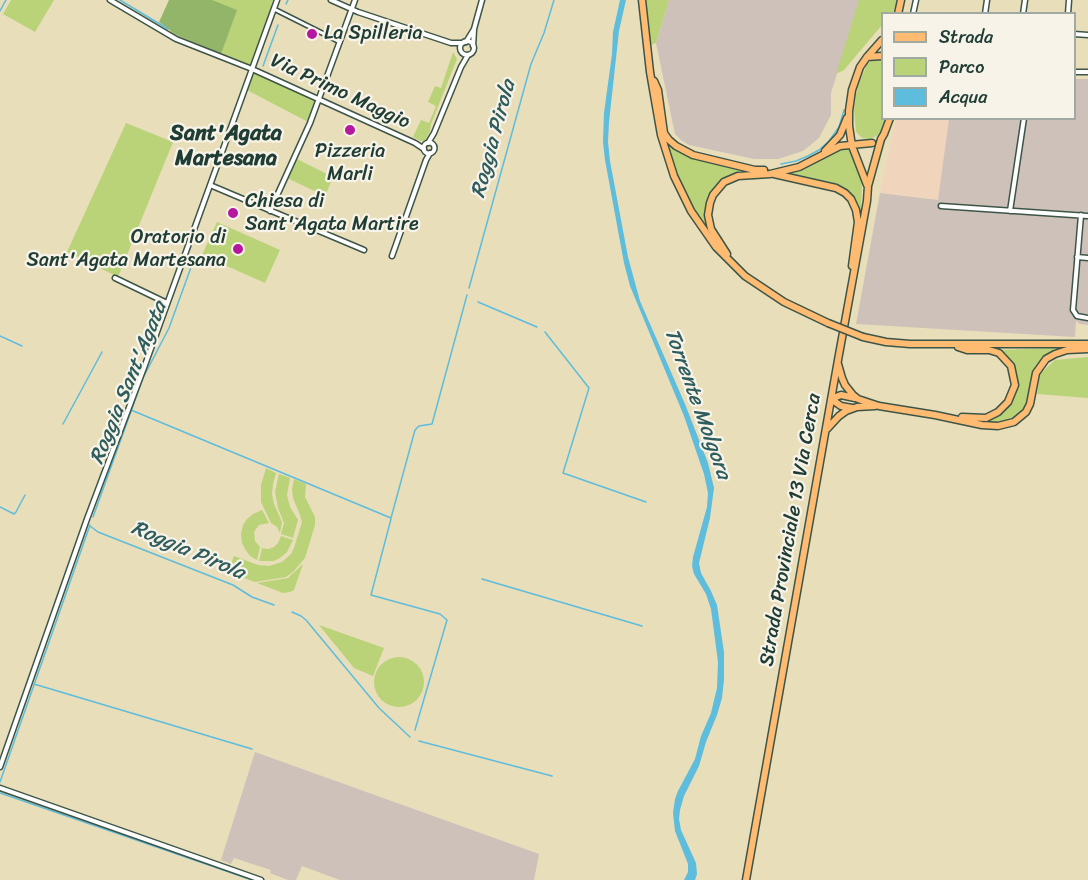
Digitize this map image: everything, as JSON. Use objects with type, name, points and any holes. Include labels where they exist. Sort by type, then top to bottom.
[{"type":"main road","points":[[642,0],[650,72],[660,130],[668,160],[677,184],[703,230],[741,274],[780,300],[863,337],[900,344],[1088,347]]},
{"type":"main road","name":"Strada Provinciale 13 Via Cerca","points":[[868,186],[852,146],[849,111],[855,79],[860,67],[881,41]]},
{"type":"main road","points":[[867,57],[881,55]]},
{"type":"main road","points":[[650,72],[658,90],[664,133],[676,146],[693,155],[755,170],[783,171]]},
{"type":"main road","points":[[817,158],[840,135],[849,111]]},
{"type":"main road","name":"Strada Provinciale 13 Via Cerca","points":[[746,880],[868,186],[880,139],[889,120]]},
{"type":"main road","points":[[849,126],[857,138],[872,143]]},
{"type":"main road","points":[[770,174],[804,165],[836,148],[872,143],[880,139]]},
{"type":"main road","points":[[741,274],[719,243],[708,219],[713,195],[721,185],[734,177],[747,174],[770,174],[836,188],[851,199],[858,222],[852,257],[849,298]]},
{"type":"main road","points":[[935,415],[979,418],[990,416],[1008,402],[1015,385],[1011,366],[999,353],[989,350],[968,350],[948,345]]},
{"type":"main road","points":[[831,399],[841,395],[879,406],[1003,426],[1022,416],[1029,407],[1035,376],[1046,359],[1067,350],[1088,347]]},
{"type":"main road","points":[[838,360],[845,386],[858,399]]},
{"type":"main road","points":[[831,399],[843,407],[879,406]]},
{"type":"main road","points":[[826,430],[842,414],[857,407]]},
{"type":"street","name":"Via Primo Maggio","points":[[110,0],[176,39],[252,69],[415,143],[427,151]]},
{"type":"street","points":[[0,767],[71,563],[277,0]]},
{"type":"street","points":[[331,0],[451,43],[468,55]]},
{"type":"street","points":[[270,211],[306,134],[355,0]]},
{"type":"street","points":[[392,256],[426,160],[429,143],[461,67],[468,55],[473,52],[474,29],[482,0]]},
{"type":"street","points":[[274,9],[340,42]]},
{"type":"street","points":[[461,67],[461,46],[474,29]]},
{"type":"street","points":[[451,43],[465,42],[473,46]]},
{"type":"street","points":[[1010,211],[1024,120]]},
{"type":"street","name":"Via Primo Maggio","points":[[415,143],[429,143]]},
{"type":"street","points":[[427,151],[434,150],[429,143]]},
{"type":"street","points":[[210,185],[364,249]]},
{"type":"street","points":[[941,206],[1088,216]]},
{"type":"street","points":[[1081,215],[1073,312],[1080,317],[1088,318]]},
{"type":"street","points":[[1077,257],[1088,258]]},
{"type":"street","points":[[115,278],[167,303]]},
{"type":"street","points":[[0,788],[261,880]]},
{"type":"shaded area","points":[[669,0],[860,0],[831,93],[831,115],[819,138],[803,151],[778,159],[754,159],[689,145],[681,140],[675,134],[656,43]]},
{"type":"shaded area","points":[[1076,79],[1088,79],[1088,325],[1076,321],[1075,337],[856,324],[880,193],[938,200],[949,120],[1076,120]]},
{"type":"shaded area","points":[[896,120],[949,120],[939,200],[880,193]]},
{"type":"shaded area","points":[[255,752],[539,854],[534,880],[340,880],[302,866],[296,880],[288,880],[270,873],[271,870],[234,858],[231,864],[221,860]]},
{"type":"green space","points":[[11,0],[54,0],[35,32],[3,14]]},
{"type":"green space","points":[[169,0],[212,0],[237,10],[221,54],[175,34],[159,22]]},
{"type":"green space","points":[[171,0],[273,0],[271,5],[273,7],[252,67],[170,33]]},
{"type":"green space","points":[[642,0],[669,0],[656,43],[647,46]]},
{"type":"green space","points":[[859,0],[897,0],[893,12],[881,12],[881,26],[844,70],[836,74]]},
{"type":"green space","points":[[453,52],[457,59],[430,131],[426,139],[421,141],[413,137],[421,120],[429,123],[436,106],[428,102],[435,86],[441,88]]},
{"type":"green space","points":[[881,58],[881,120],[886,120],[877,136],[869,139],[862,138],[856,132],[854,110],[859,83],[867,64],[873,59]]},
{"type":"green space","points":[[252,69],[318,99],[310,123],[245,89]]},
{"type":"green space","points":[[126,123],[173,142],[118,277],[67,252]]},
{"type":"green space","points":[[665,136],[675,148],[742,168],[736,174],[724,179],[711,194],[708,229],[693,207],[677,175]]},
{"type":"green space","points":[[852,149],[862,182],[861,211],[852,194],[844,188],[790,173],[809,167],[835,151]]},
{"type":"green space","points":[[295,158],[333,177],[325,196],[287,178]]},
{"type":"green space","points":[[217,222],[280,250],[265,283],[202,255]]},
{"type":"green space","points":[[1057,348],[1045,357],[1036,369],[1027,406],[1017,418],[1002,423],[980,421],[997,416],[1005,410],[1016,393],[1016,374],[1013,366],[998,350]]},
{"type":"green space","points":[[1088,357],[1088,398],[1037,394],[1040,374],[1055,360]]},
{"type":"green space","points":[[266,468],[276,473],[272,494],[282,522],[280,533],[271,523],[261,502],[261,485]]},
{"type":"green space","points":[[279,474],[290,478],[287,495],[290,507],[298,520],[293,538],[281,534],[284,523],[275,492]]},
{"type":"green space","points":[[294,479],[306,484],[305,497],[315,517],[315,525],[305,558],[286,577],[255,582],[228,572],[234,556],[258,565],[269,566],[282,562],[291,554],[302,522],[293,498]]},
{"type":"green space","points":[[262,510],[269,523],[259,525],[254,532],[255,541],[260,547],[257,560],[245,549],[241,534],[247,519]]},
{"type":"green space","points":[[281,536],[293,540],[287,552],[274,561],[259,561],[262,548],[274,547]]},
{"type":"green space","points":[[303,564],[294,590],[290,592],[283,593],[257,583],[288,578]]},
{"type":"green space","points":[[319,625],[384,648],[373,676],[354,668]]},
{"type":"green space","points":[[399,657],[417,664],[424,682],[417,700],[399,707],[381,700],[374,682],[381,664]]},
{"type":"water","name":"Torrente Molgora","points":[[620,0],[626,0],[619,31],[608,142],[628,257],[640,301],[685,404],[708,463],[714,488],[710,518],[699,563],[701,573],[717,605],[724,652],[724,680],[717,715],[680,810],[681,830],[696,863],[695,880],[684,880],[688,872],[688,864],[675,831],[673,813],[678,791],[695,759],[717,688],[718,662],[711,609],[692,566],[707,507],[708,493],[704,474],[684,416],[630,286],[605,160],[604,113],[613,32]]},
{"type":"waterway","points":[[0,11],[6,0]]},
{"type":"waterway","points":[[120,0],[168,29]]},
{"type":"waterway","name":"Roggia Sant'Agata","points":[[286,4],[288,0]]},
{"type":"waterway","name":"Roggia Pirola","points":[[469,288],[531,64],[554,0]]},
{"type":"waterway","name":"Roggia Sant'Agata","points":[[263,66],[278,25]]},
{"type":"waterway","points":[[781,164],[796,161],[819,150],[839,127],[844,110]]},
{"type":"waterway","name":"Roggia Sant'Agata","points":[[93,517],[143,378],[169,328],[194,259]]},
{"type":"waterway","name":"Roggia Pirola","points":[[131,410],[391,518],[415,430],[419,426],[432,424],[467,295]]},
{"type":"waterway","points":[[478,302],[537,327]]},
{"type":"waterway","points":[[545,332],[589,388],[563,473],[646,502]]},
{"type":"waterway","points":[[0,336],[22,346]]},
{"type":"waterway","points":[[63,424],[102,352]]},
{"type":"waterway","points":[[0,507],[14,514],[25,495]]},
{"type":"waterway","name":"Roggia Pirola","points":[[391,519],[371,595],[440,614],[447,620],[415,730]]},
{"type":"waterway","name":"Roggia Sant'Agata","points":[[0,782],[90,525]]},
{"type":"waterway","name":"Roggia Pirola","points":[[90,526],[98,532],[233,585],[252,597],[274,605]]},
{"type":"waterway","points":[[482,579],[642,626]]},
{"type":"waterway","name":"Roggia Pirola","points":[[292,612],[306,620],[379,708],[410,737]]},
{"type":"waterway","points":[[34,684],[252,749]]},
{"type":"waterway","name":"Roggia Pirola","points":[[419,741],[552,776]]},
{"type":"waterway","points":[[0,793],[252,880]]},
{"type":"place","name":"La Spilleria","points":[[312,34]]},
{"type":"place","name":"Pizzeria Marli","points":[[350,130]]},
{"type":"place","name":"Chiesa di Sant'Agata Martire","points":[[233,213]]},
{"type":"place","name":"Oratorio di Sant'Agata Martesana","points":[[238,249]]},
{"type":"district","name":"Sant'Agata Martesana","points":[[226,146]]}]
